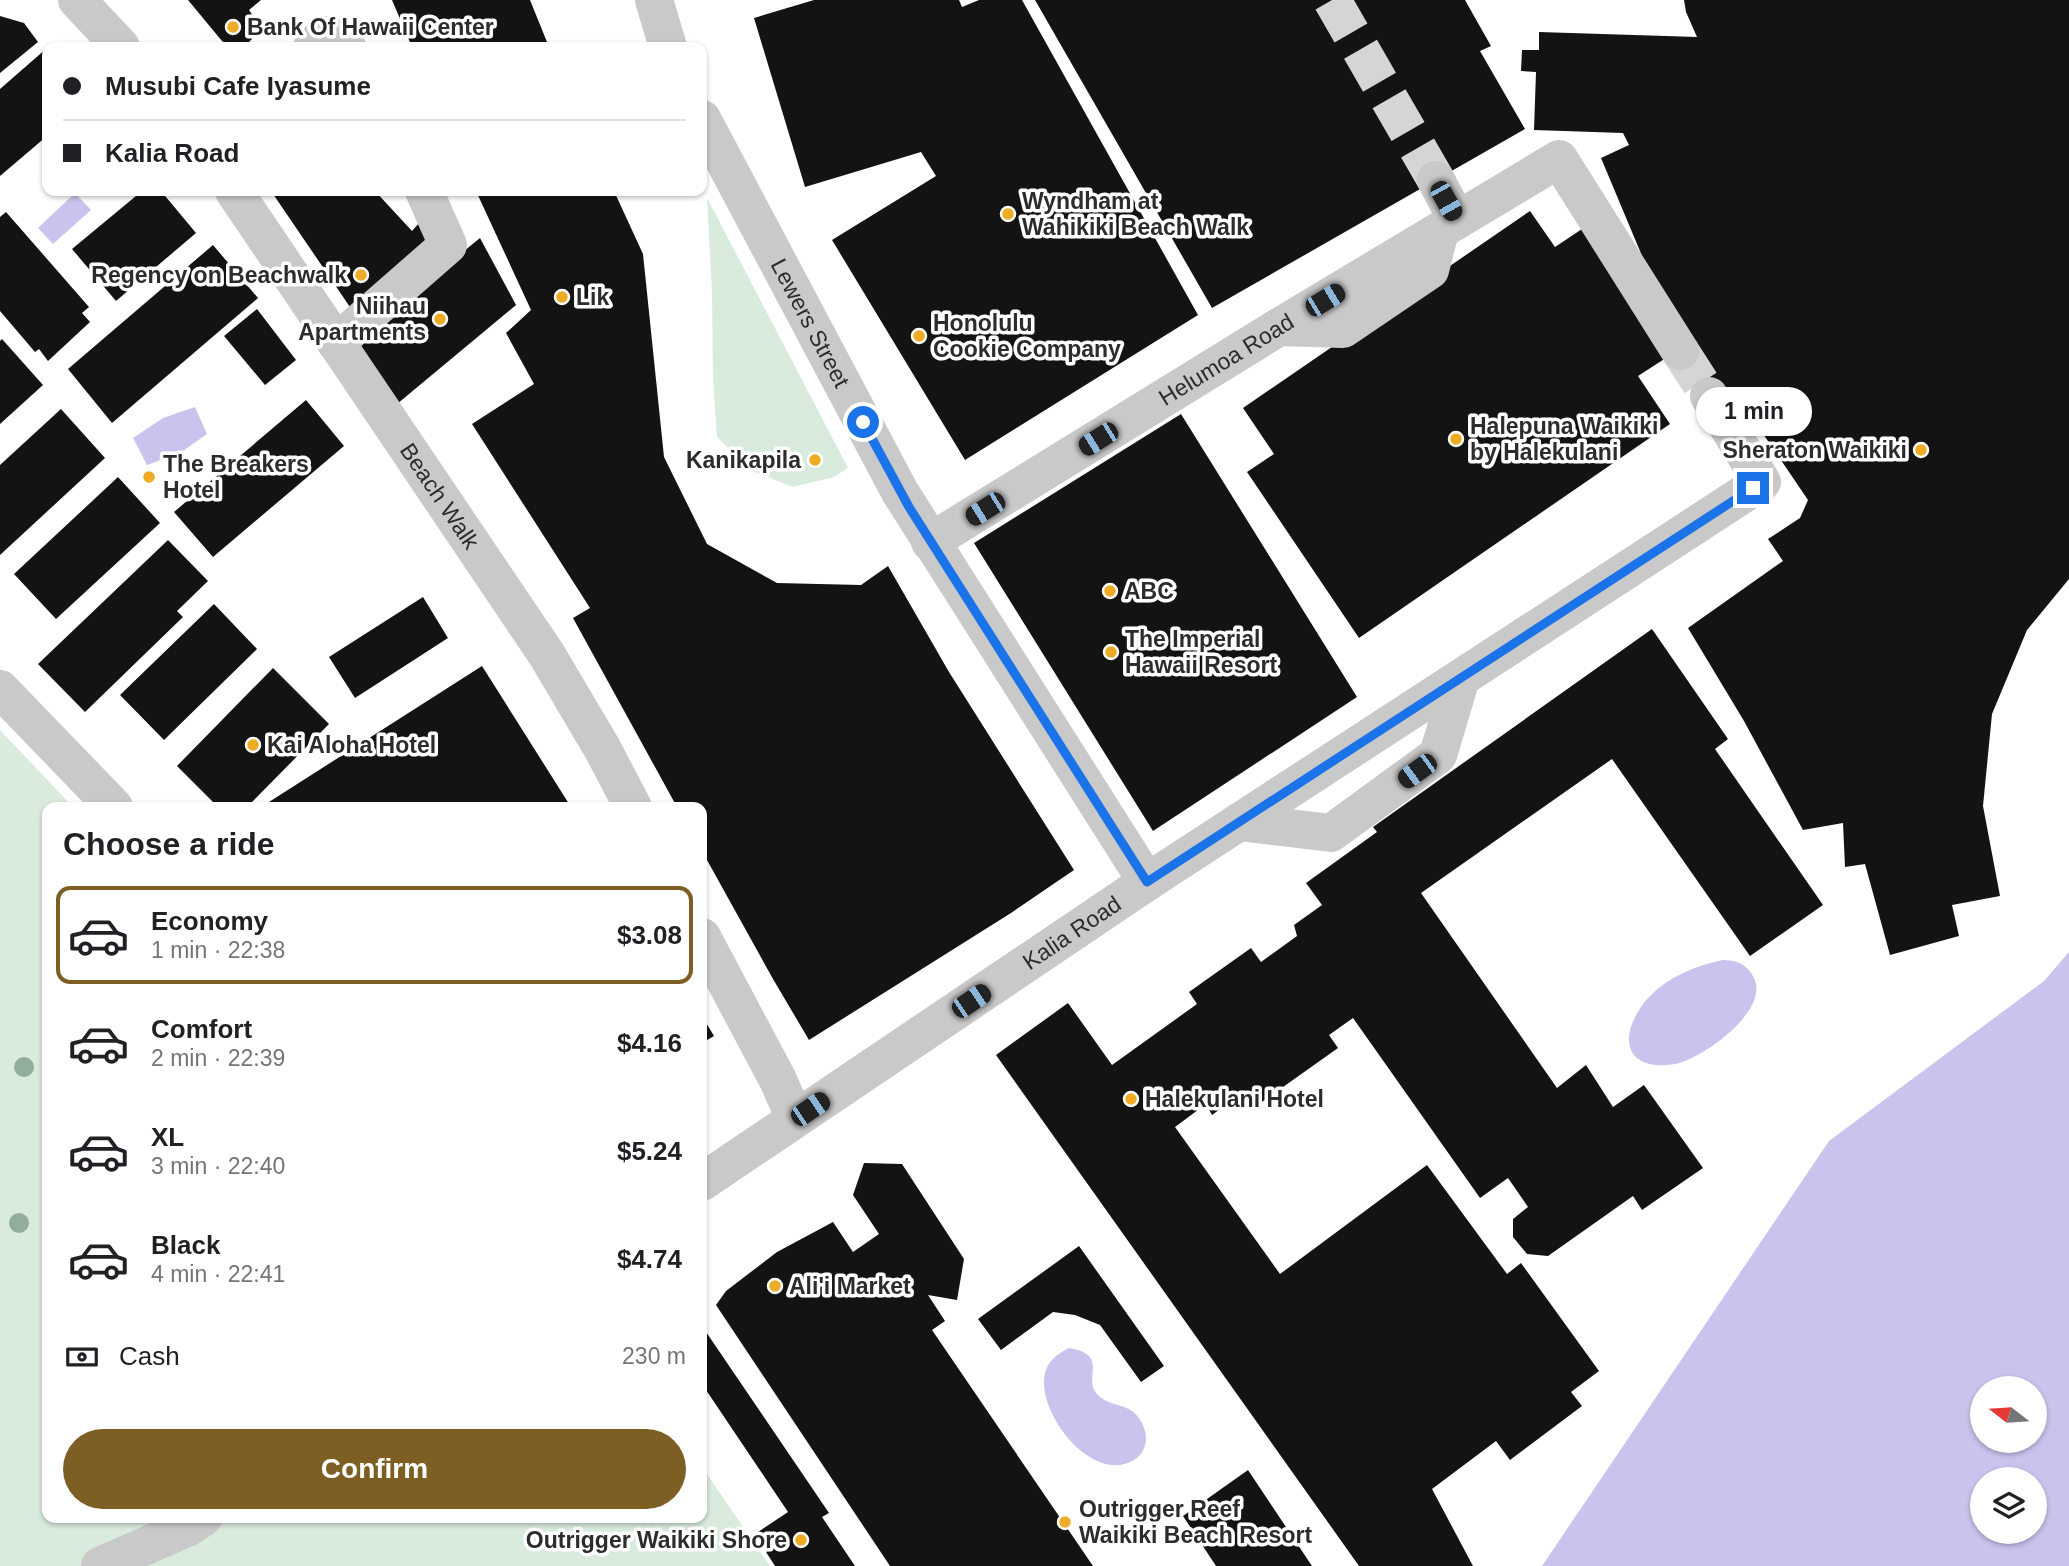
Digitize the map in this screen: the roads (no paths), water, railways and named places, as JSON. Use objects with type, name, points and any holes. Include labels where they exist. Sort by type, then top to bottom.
[{"type":"street","points":[[77,0],[116,42]]},
{"type":"street","points":[[653,0],[666,42]]},
{"type":"street","points":[[317,42],[325,35],[344,42]]},
{"type":"street","name":"Lewers Street","points":[[707,127],[900,492],[1147,882]]},
{"type":"street","name":"Helumoa Road","points":[[930,541],[1559,159],[1680,351]]},
{"type":"street","points":[[1436,180],[1448,226]]},
{"type":"street","name":"Beach Walk","points":[[237,196],[547,655],[630,802]]},
{"type":"street","points":[[336,343],[448,245],[426,196]]},
{"type":"street","name":"Kalia Road","points":[[707,1179],[1147,882],[1762,482],[1709,396]]},
{"type":"street","points":[[1239,822],[1331,833],[1438,755],[1461,678]]},
{"type":"street","points":[[0,690],[109,802]]},
{"type":"street","points":[[707,946],[778,1080],[795,1119]]},
{"type":"street","points":[[100,1566],[195,1523]]},
{"type":"tunnel","points":[[1332,0],[1436,180]]},
{"type":"tunnel","points":[[1680,351],[1709,396]]},
{"type":"place","name":"Bank Of Hawaii Center","points":[[233,27]]},
{"type":"place","name":"Wyndham at Wahikiki Beach Walk","points":[[1008,214]]},
{"type":"place","name":"Regency on Beachwalk","points":[[361,275]]},
{"type":"place","name":"Lik","points":[[562,297]]},
{"type":"place","name":"Niihau Apartments","points":[[440,319]]},
{"type":"place","name":"Honolulu Cookie Company","points":[[919,336]]},
{"type":"place","name":"Halepuna Waikiki by Halekulani","points":[[1456,439]]},
{"type":"place","name":"Sheraton Waikiki","points":[[1921,450]]},
{"type":"place","name":"Kanikapila","points":[[815,460]]},
{"type":"place","name":"The Breakers Hotel","points":[[149,477]]},
{"type":"place","name":"ABC","points":[[1110,591]]},
{"type":"place","name":"The Imperial Hawaii Resort","points":[[1111,652]]},
{"type":"place","name":"Kai Aloha Hotel","points":[[253,745]]},
{"type":"place","name":"Halekulani Hotel","points":[[1131,1099]]},
{"type":"place","name":"Ali'i Market","points":[[775,1286]]},
{"type":"place","name":"Outrigger Reef Waikiki Beach Resort","points":[[1065,1522]]},
{"type":"place","name":"Outrigger Waikiki Shore","points":[[801,1540]]}]
